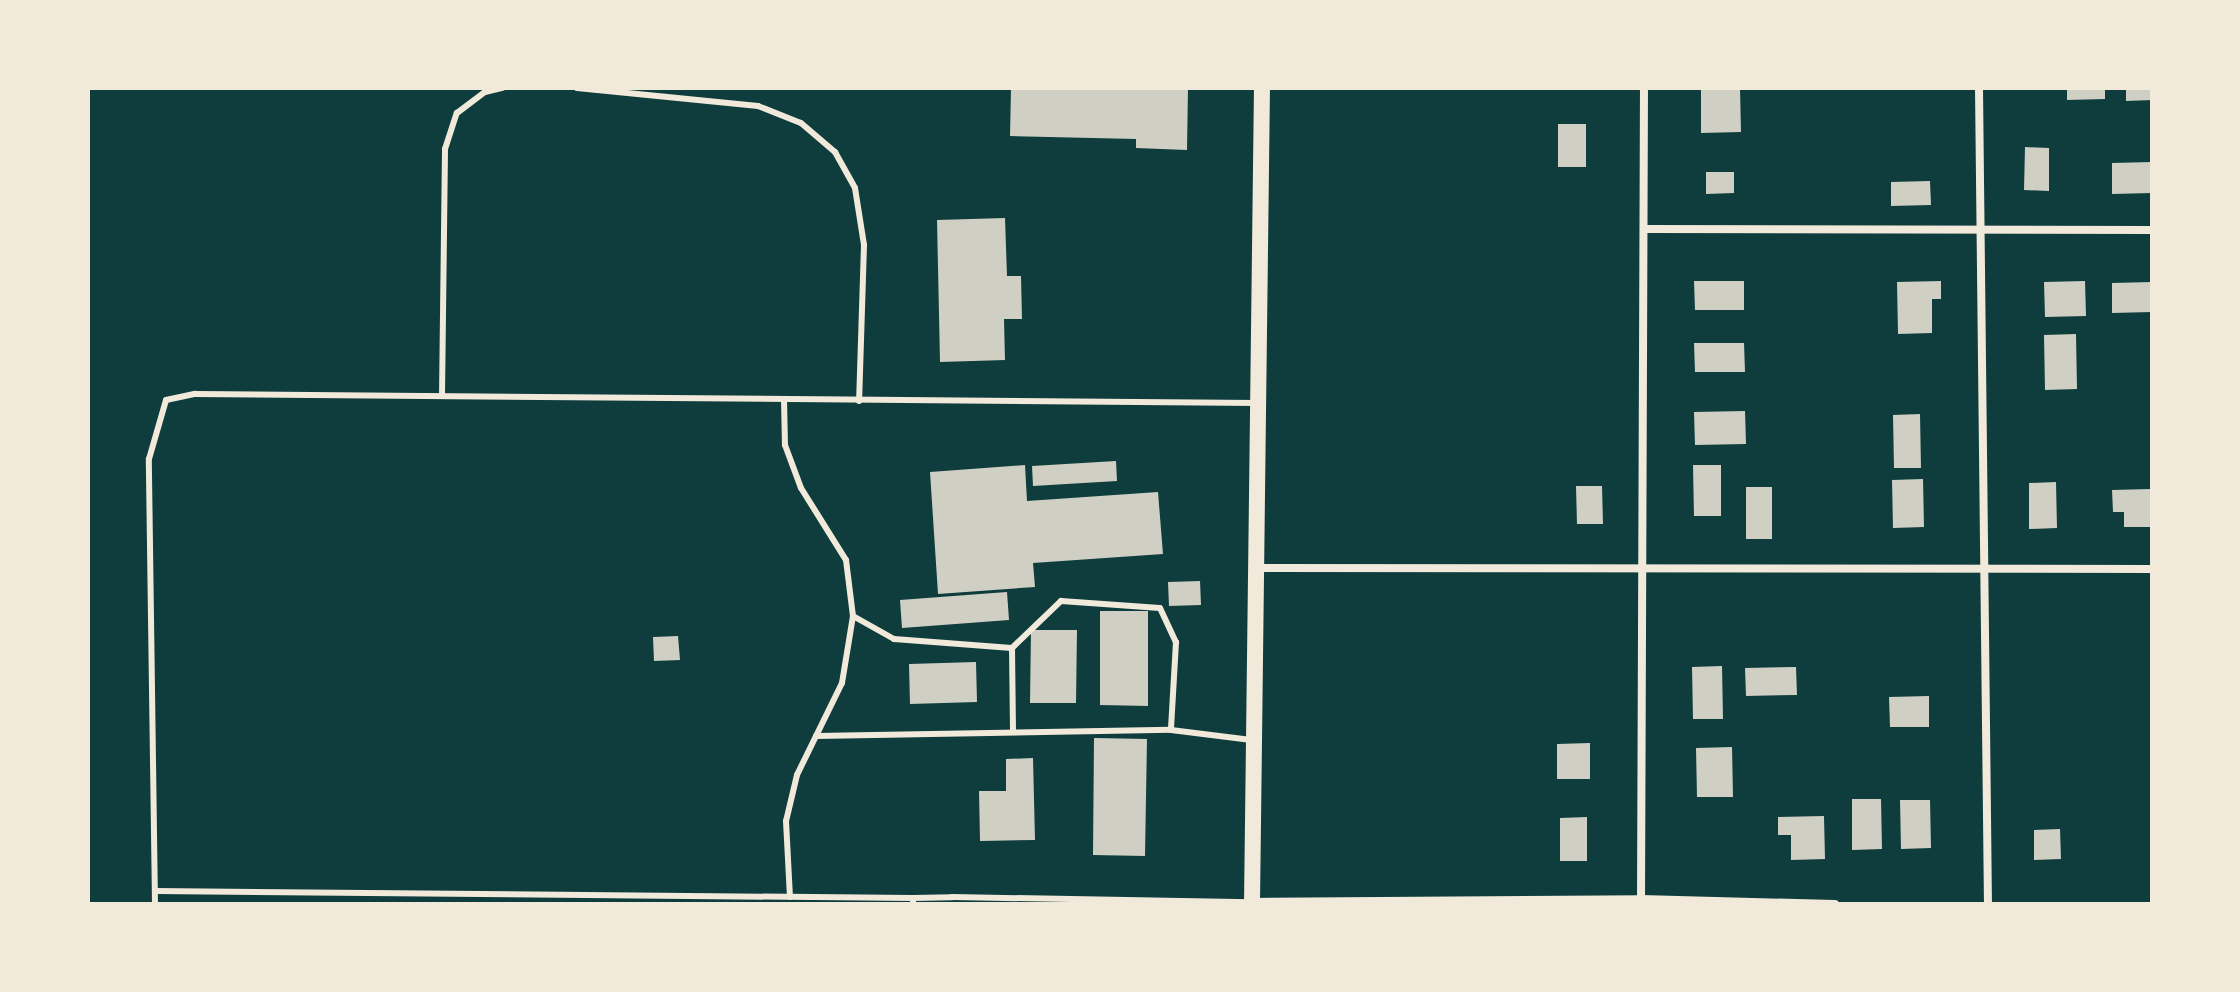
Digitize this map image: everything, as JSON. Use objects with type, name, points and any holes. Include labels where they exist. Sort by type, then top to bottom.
[{"type":"main road","points":[[1252,903],[1261,403],[1262,88]]},
{"type":"street","points":[[1641,902],[1644,88]]},
{"type":"street","points":[[1979,88],[1987,570],[1988,904]]},
{"type":"street","points":[[1645,229],[2152,230]]},
{"type":"street","points":[[1257,568],[2152,569]]},
{"type":"street","points":[[1252,903],[1835,904]]},
{"type":"lane","points":[[442,396],[445,149],[457,113],[485,92],[503,88]]},
{"type":"lane","points":[[577,88],[758,106],[801,123],[835,152],[855,188],[864,245],[859,401]]},
{"type":"lane","points":[[155,904],[149,459],[166,400],[195,394],[1261,403]]},
{"type":"lane","points":[[784,399],[785,445],[801,488],[846,560],[853,616],[842,683],[797,775],[786,821],[790,897]]},
{"type":"lane","points":[[1013,732],[1012,648],[1061,601],[1160,608],[1176,642],[1171,730]]},
{"type":"lane","points":[[853,616],[894,639],[1012,648]]},
{"type":"lane","points":[[816,736],[1171,730],[1254,740]]},
{"type":"lane","points":[[155,891],[1252,903]]},
{"type":"building","points":[[1011,88],[1188,88],[1187,150],[1136,148],[1136,139],[1010,136]]},
{"type":"building","points":[[1701,88],[1740,88],[1741,132],[1701,133]]},
{"type":"building","points":[[2067,88],[2105,88],[2105,99],[2067,100]]},
{"type":"building","points":[[2126,88],[2152,88],[2152,100],[2126,101]]},
{"type":"building","points":[[1558,124],[1586,124],[1586,167],[1558,167]]},
{"type":"building","points":[[2025,147],[2049,148],[2049,191],[2024,190]]},
{"type":"building","points":[[2152,162],[2152,193],[2112,194],[2112,163]]},
{"type":"building","points":[[1706,172],[1734,172],[1734,193],[1706,194]]},
{"type":"building","points":[[1930,181],[1931,205],[1891,206],[1891,182]]},
{"type":"building","points":[[1005,218],[1007,276],[1021,276],[1022,319],[1004,319],[1005,360],[940,362],[937,220]]},
{"type":"building","points":[[1694,281],[1744,281],[1744,310],[1695,310]]},
{"type":"building","points":[[1941,281],[1941,299],[1932,299],[1932,333],[1898,334],[1897,282]]},
{"type":"building","points":[[2085,281],[2086,316],[2045,317],[2044,282]]},
{"type":"building","points":[[2152,282],[2152,312],[2112,313],[2112,283]]},
{"type":"building","points":[[2076,334],[2077,389],[2045,390],[2044,335]]},
{"type":"building","points":[[1694,343],[1744,343],[1745,372],[1695,372]]},
{"type":"building","points":[[1745,411],[1746,444],[1695,445],[1694,412]]},
{"type":"building","points":[[1920,414],[1921,468],[1894,468],[1893,415]]},
{"type":"building","points":[[1116,461],[1117,481],[1033,486],[1032,466]]},
{"type":"building","points":[[1025,465],[1027,501],[1158,492],[1163,554],[1033,563],[1035,587],[938,594],[930,472]]},
{"type":"building","points":[[1693,465],[1721,465],[1721,516],[1694,516]]},
{"type":"building","points":[[1923,479],[1924,527],[1893,528],[1892,480]]},
{"type":"building","points":[[2056,482],[2057,528],[2029,529],[2029,483]]},
{"type":"building","points":[[1576,486],[1602,486],[1603,524],[1577,524]]},
{"type":"building","points":[[1746,487],[1772,487],[1772,539],[1746,539]]},
{"type":"building","points":[[2150,489],[2151,527],[2124,527],[2124,512],[2113,512],[2112,490]]},
{"type":"building","points":[[1200,581],[1201,605],[1169,606],[1168,582]]},
{"type":"building","points":[[1007,592],[1009,620],[902,628],[900,600]]},
{"type":"building","points":[[1100,611],[1148,611],[1148,706],[1100,705]]},
{"type":"building","points":[[1031,630],[1077,630],[1076,703],[1030,703]]},
{"type":"building","points":[[678,636],[680,660],[654,661],[653,637]]},
{"type":"building","points":[[976,662],[977,702],[910,704],[909,664]]},
{"type":"building","points":[[1722,666],[1723,719],[1693,719],[1692,667]]},
{"type":"building","points":[[1796,667],[1797,695],[1746,696],[1745,668]]},
{"type":"building","points":[[1929,696],[1929,727],[1890,727],[1889,697]]},
{"type":"building","points":[[1094,738],[1147,739],[1145,856],[1093,855]]},
{"type":"building","points":[[1590,743],[1590,779],[1557,779],[1557,744]]},
{"type":"building","points":[[1732,747],[1733,797],[1697,797],[1696,748]]},
{"type":"building","points":[[1033,758],[1035,840],[980,841],[979,791],[1006,791],[1006,759]]},
{"type":"building","points":[[1852,799],[1881,799],[1882,849],[1852,850]]},
{"type":"building","points":[[1900,800],[1930,800],[1931,848],[1901,849]]},
{"type":"building","points":[[1824,816],[1825,859],[1791,860],[1791,835],[1778,835],[1778,817]]},
{"type":"building","points":[[1587,817],[1587,861],[1560,861],[1560,818]]},
{"type":"building","points":[[2060,829],[2061,859],[2034,860],[2034,830]]}]
